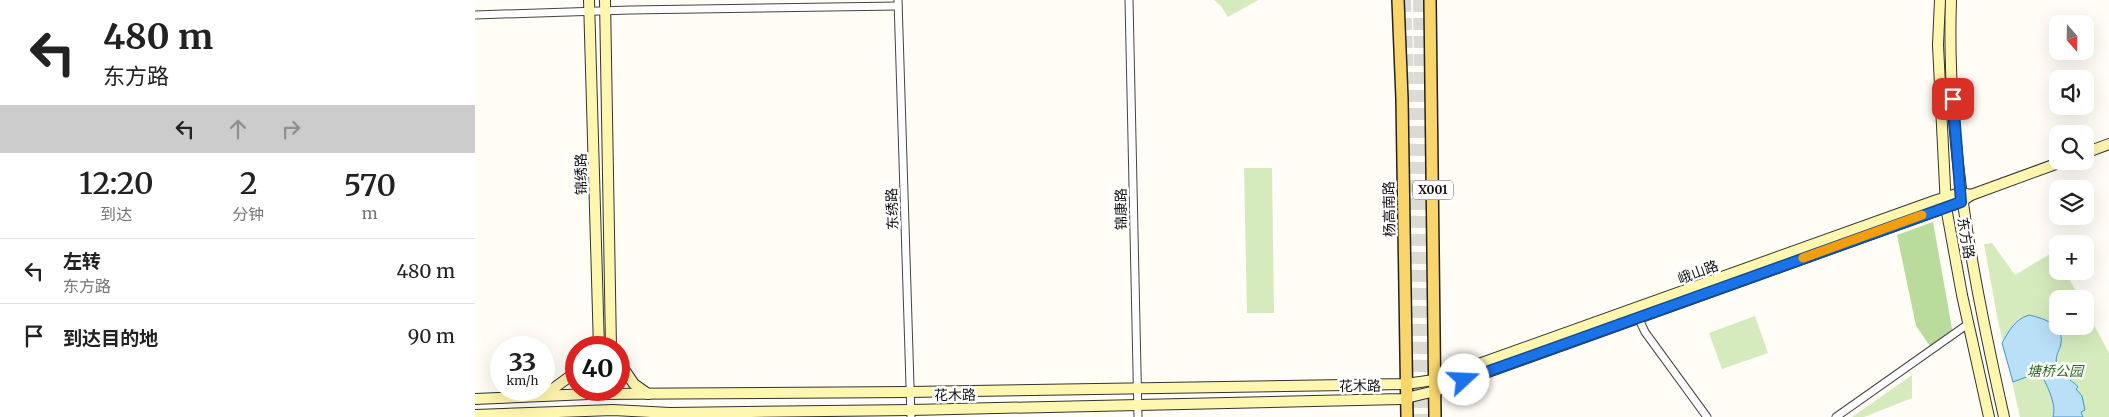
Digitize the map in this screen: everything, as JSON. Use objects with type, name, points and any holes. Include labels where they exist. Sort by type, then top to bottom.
[{"type":"main road","name":"锦绣路","points":[[589,0],[599,336]]},
{"type":"main road","name":"锦绣路","points":[[605,0],[611,336]]},
{"type":"main road","name":"X001","points":[[1430,0],[1435,417]]},
{"type":"main road","name":"东方路","points":[[1940,0],[1938,44],[1945,202],[1968,324],[1989,417]]},
{"type":"main road","name":"东方路","points":[[1951,0],[1949,42],[1964,197],[1976,292],[2003,417]]},
{"type":"main road","name":"杨高南路","points":[[1401,1],[1407,417]]},
{"type":"main road","points":[[2094,150],[2109,144]]},
{"type":"main road","name":"峨山路","points":[[1434,386],[2049,166]]},
{"type":"main road","points":[[630,377],[635,384],[649,394]]},
{"type":"main road","name":"花木路","points":[[630,393],[909,392],[1407,384],[1434,386]]},
{"type":"main road","name":"花木路","points":[[475,415],[613,413],[666,415],[911,414],[1137,405],[1407,398],[1434,386]]},
{"type":"main road","name":"花木路","points":[[475,399],[490,398]]},
{"type":"main road","points":[[599,401],[599,414]]},
{"type":"street","name":"锦康路","points":[[1129,0],[1138,417]]},
{"type":"street","points":[[475,15],[898,3]]},
{"type":"street","name":"东绣路","points":[[898,3],[911,414]]},
{"type":"street","points":[[1636,314],[1645,332],[1707,417]]},
{"type":"street","points":[[1836,417],[1968,324]]},
{"type":"green space","points":[[1214,0],[1258,0],[1228,17],[1221,6]]},
{"type":"green space","points":[[1244,168],[1272,168],[1274,313],[1247,313]]},
{"type":"green space","points":[[1933,222],[1953,334],[1932,349],[1916,326],[1897,235]]},
{"type":"green space","name":"塘桥公园","points":[[1992,243],[2015,275],[2049,255],[2049,280],[2070,280],[2075,290],[2049,290],[2049,335],[2094,335],[2094,325],[2109,353],[2109,417],[2020,417],[1997,316],[1984,244]]},
{"type":"green space","points":[[1755,316],[1768,353],[1722,369],[1709,333]]},
{"type":"green space","points":[[1912,375],[1912,398],[1864,417],[1852,417]]},
{"type":"water","points":[[2029,315],[2049,322],[2049,335],[2061,335],[2061,343],[2056,362],[2060,372],[2078,387],[2076,389],[2082,396],[2085,410],[2081,412],[2083,417],[2053,417],[2052,400],[2040,372],[2013,382],[2002,343],[2016,322]]},
{"type":"tunnel","points":[[1405,0],[1416,417]]},
{"type":"tunnel","points":[[1419,0],[1425,417]]},
{"type":"slow traffic","points":[[1803,258],[1922,215]]},
{"type":"route","points":[[1464,380],[1961,202],[1953,99]]}]
